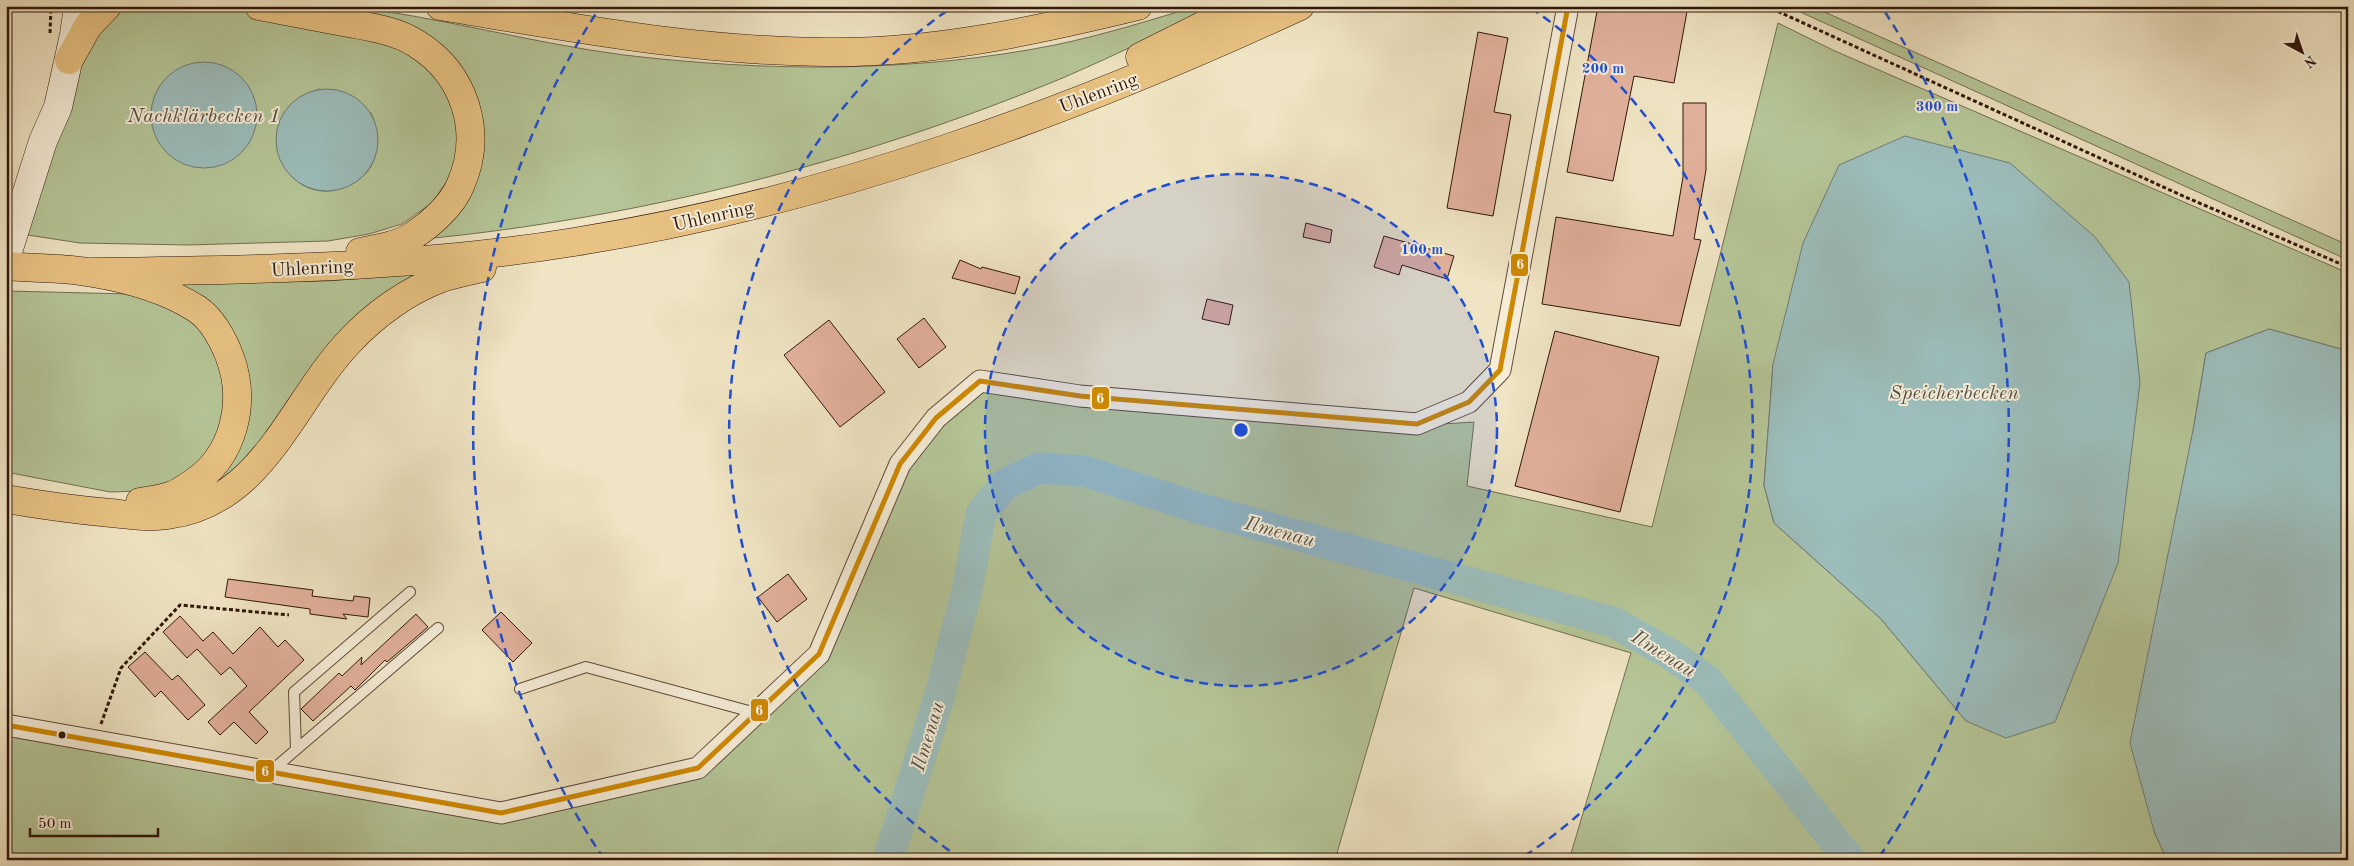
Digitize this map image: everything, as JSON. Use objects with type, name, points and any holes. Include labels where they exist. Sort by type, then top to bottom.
[{"type":"highway","points":[[69,60],[88,26],[107,6]]},
{"type":"highway","points":[[257,270],[378,249],[413,236],[442,211],[460,187],[469,158],[470,126],[462,92],[443,63],[416,43],[384,29],[259,6]]},
{"type":"highway","points":[[440,6],[623,36],[740,50],[826,52],[912,48],[983,40],[1052,27],[1138,6]]},
{"type":"highway","points":[[961,144],[1242,6]]},
{"type":"highway","name":"Uhlenring","points":[[92,272],[257,270],[451,257],[570,243],[749,208],[961,144],[1136,78],[1300,6]]},
{"type":"highway","points":[[9,496],[137,516],[168,515],[201,506],[232,489],[259,464],[285,431],[322,374],[349,342],[380,314],[408,294],[441,278],[562,247],[570,243]]},
{"type":"highway","points":[[6,266],[92,272],[167,292],[199,310],[223,339],[236,372],[238,400],[235,426],[225,448],[211,467],[196,481],[172,496],[136,503],[87,499],[30,490],[9,496]]},
{"type":"main road","points":[[43,141],[59,58],[65,6]]},
{"type":"main road","points":[[6,258],[43,141],[58,107],[69,60],[78,6]]},
{"type":"street","points":[[6,725],[501,813],[698,768],[819,654],[900,464],[936,418],[980,381],[1080,396],[1417,424],[1469,402],[1500,370],[1568,6]]},
{"type":"lane","points":[[296,749],[294,692],[410,592]]},
{"type":"lane","points":[[270,772],[438,628]]},
{"type":"lane","points":[[520,689],[586,667],[756,713]]},
{"type":"path","points":[[1766,6],[2183,196],[2348,267]]},
{"type":"path","points":[[96,741],[121,668],[180,606],[288,615]]},
{"type":"green space","points":[[124,6],[223,6],[259,11],[411,50],[454,95],[458,154],[447,181],[432,203],[402,224],[369,234],[328,241],[188,245],[80,243],[21,234],[64,103],[97,30],[110,15]],"holes":[[[320,89],[371,113],[377,134],[376,155],[370,168],[351,185],[321,191],[302,185],[288,172],[279,155],[277,135],[282,116],[296,100]]]},
{"type":"green space","points":[[347,6],[624,55],[732,65],[840,67],[948,61],[1002,54],[1091,37],[1197,6],[1216,6],[1065,77],[910,135],[831,160],[669,201],[587,217],[424,239],[479,125],[390,19]]},
{"type":"green space","points":[[1787,6],[1811,6],[2348,245],[2348,260]]},
{"type":"green space","points":[[1778,23],[1835,51],[2348,273],[2348,351],[2269,329],[2206,353],[2194,425],[2154,831],[2167,860],[1569,860],[1631,653],[1414,588],[1335,860],[6,860],[6,736],[494,821],[704,771],[823,656],[906,471],[941,426],[982,389],[1397,427],[1474,422],[1467,486],[1652,527]],"holes":[[[1773,364],[1966,721],[1881,619],[1774,523],[1764,485]]]},
{"type":"green space","points":[[420,274],[237,475],[192,494],[246,381],[177,284],[327,281]]},
{"type":"green space","points":[[6,291],[131,294],[192,316],[217,344],[227,376],[225,422],[205,459],[164,487],[141,491],[110,492],[6,472]]},
{"type":"water","name":"Nachklärbecken 1","points":[[204,62],[224,66],[241,78],[253,95],[257,115],[253,135],[241,152],[224,164],[204,168],[184,164],[167,152],[155,135],[151,115],[155,95],[167,78],[184,66]]},
{"type":"water","points":[[327,89],[346,93],[363,104],[374,121],[378,140],[374,159],[363,176],[346,187],[327,191],[308,187],[291,176],[280,159],[276,140],[280,121],[291,104],[308,93]]},
{"type":"water","name":"Speicherbecken","points":[[1905,136],[2010,163],[2095,237],[2129,282],[2140,382],[2118,563],[2055,722],[2006,738],[1966,721],[1881,619],[1774,523],[1764,485],[1773,364],[1803,243],[1839,165]]},
{"type":"water","points":[[2269,329],[2348,351],[2348,860],[2167,860],[2154,831],[2130,743],[2194,425],[2206,353]]},
{"type":"building","points":[[1598,6],[1688,6],[1674,83],[1634,76],[1613,181],[1567,172]]},
{"type":"building","points":[[1478,32],[1508,38],[1494,112],[1511,115],[1493,216],[1447,208]]},
{"type":"building","points":[[1683,103],[1706,103],[1706,170],[1694,239],[1701,240],[1680,326],[1542,304],[1556,217],[1673,236],[1683,177]]},
{"type":"building","points":[[1306,223],[1332,230],[1330,243],[1303,237]]},
{"type":"building","points":[[1384,236],[1454,256],[1447,279],[1402,265],[1399,275],[1374,267]]},
{"type":"building","points":[[960,260],[981,269],[982,267],[1020,277],[1015,294],[952,278]]},
{"type":"building","points":[[1207,299],[1233,305],[1229,325],[1202,319]]},
{"type":"building","points":[[924,318],[946,347],[919,368],[897,339]]},
{"type":"building","points":[[829,320],[885,392],[840,427],[784,355]]},
{"type":"building","points":[[1555,331],[1659,357],[1620,512],[1515,486]]},
{"type":"building","points":[[788,574],[807,599],[777,622],[758,597]]},
{"type":"building","points":[[228,579],[313,590],[312,596],[353,601],[354,596],[370,598],[368,617],[343,614],[347,619],[310,614],[310,609],[225,597]]},
{"type":"building","points":[[501,612],[532,643],[513,662],[482,630]]},
{"type":"building","points":[[416,614],[428,627],[387,662],[385,660],[355,690],[351,686],[313,721],[301,709],[339,673],[342,676],[362,657],[361,665]]},
{"type":"building","points":[[180,616],[203,641],[213,632],[233,654],[260,627],[278,647],[285,640],[304,660],[249,712],[268,732],[256,744],[234,722],[220,735],[208,722],[247,686],[230,667],[221,675],[197,649],[187,658],[163,632]]},
{"type":"building","points":[[145,652],[172,680],[178,675],[205,705],[188,720],[161,691],[155,697],[128,667]]},
{"type":"waterway","name":"Ilmenau","points":[[888,860],[939,698],[967,590],[981,514],[1005,484],[1039,468],[1084,471],[1205,510],[1613,622],[1670,654],[1707,680],[1850,860]]},
{"type":"transit line","name":"6","points":[[6,725],[501,813],[698,768],[819,654],[900,464],[936,418],[980,381],[1080,396],[1417,424],[1469,402],[1500,370],[1568,6]]}]
